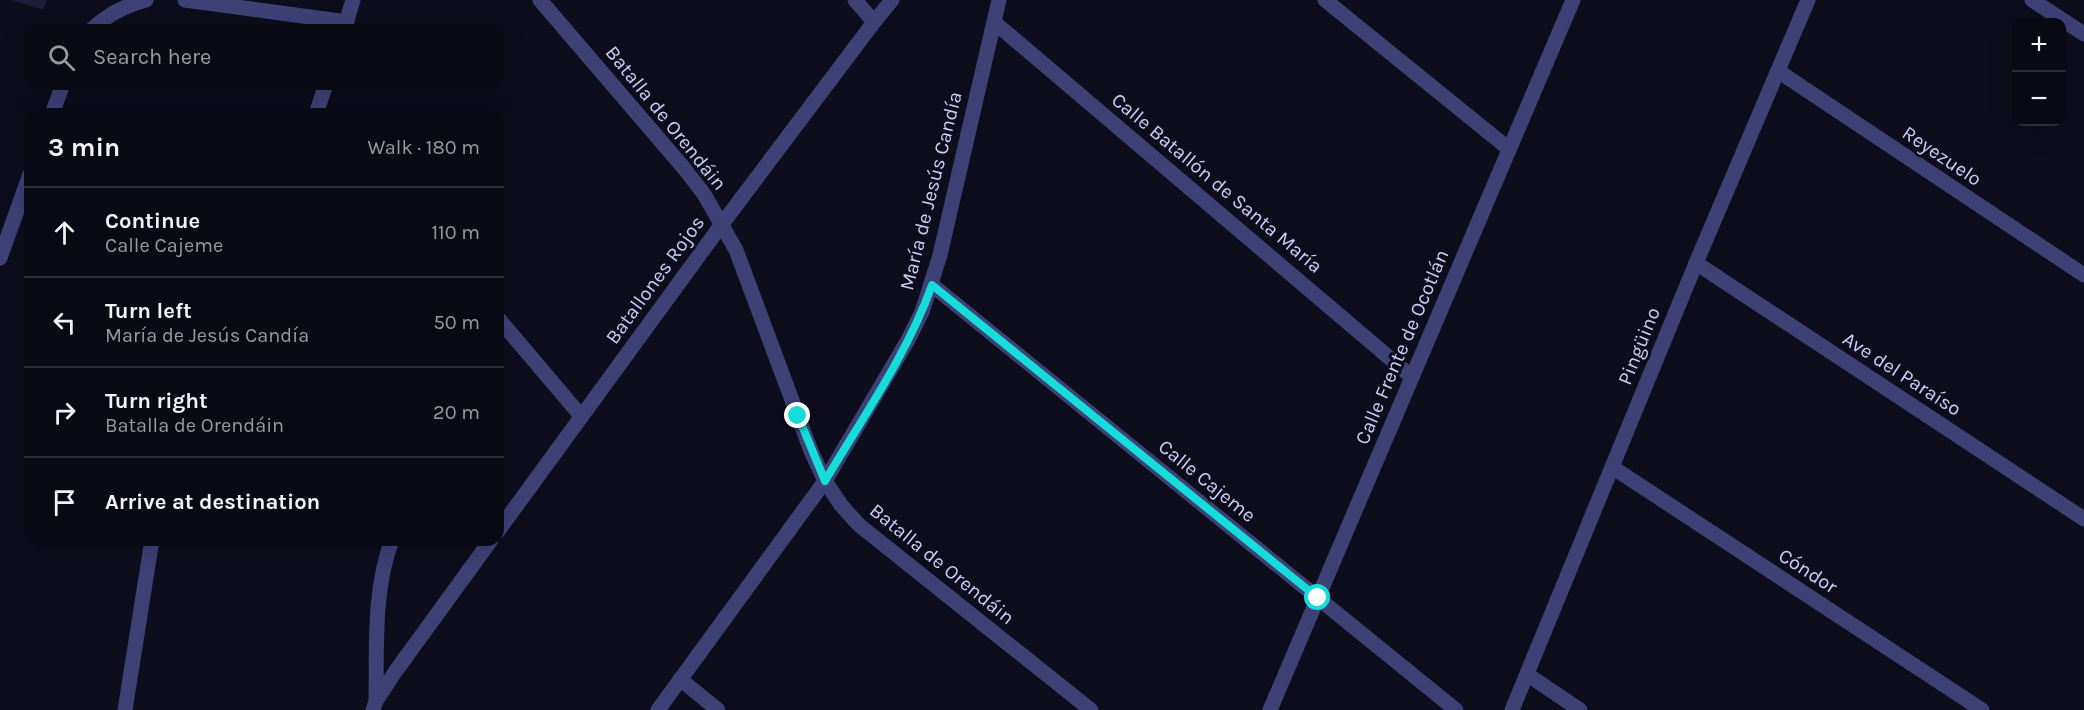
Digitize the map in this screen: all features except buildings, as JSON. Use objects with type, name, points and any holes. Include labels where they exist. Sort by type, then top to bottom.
[{"type":"street","points":[[98,24],[108,15],[126,6],[146,0]]},
{"type":"street","points":[[185,0],[333,24]]},
{"type":"street","points":[[346,24],[353,0]]},
{"type":"street","name":"Batalla de Orendáin","points":[[540,0],[683,167],[704,194],[722,224],[749,282],[811,451],[825,481],[841,505],[859,525],[1090,710]]},
{"type":"street","points":[[855,0],[874,22]]},
{"type":"street","name":"Batallones Rojos","points":[[504,523],[722,224],[892,0]]},
{"type":"street","name":"María de Jesús Candía","points":[[658,710],[825,481],[922,312],[932,285],[999,0]]},
{"type":"street","points":[[1325,0],[1509,149]]},
{"type":"street","name":"Calle Frente de Ocotlán","points":[[1270,710],[1573,0]]},
{"type":"street","name":"Pingüino","points":[[1512,710],[1696,263],[1808,0]]},
{"type":"street","points":[[2032,0],[2084,34]]},
{"type":"street","name":"Calle Batallón de Santa María","points":[[994,22],[1412,377]]},
{"type":"street","name":"Reyezuelo","points":[[1778,71],[2084,275]]},
{"type":"street","points":[[54,108],[61,90]]},
{"type":"street","points":[[320,108],[324,90]]},
{"type":"street","points":[[1,253],[24,190]]},
{"type":"street","name":"Ave del Paraíso","points":[[1696,263],[2084,519]]},
{"type":"street","name":"Calle Cajeme","points":[[932,285],[1456,710]]},
{"type":"street","points":[[504,325],[581,416]]},
{"type":"street","name":"Cóndor","points":[[1612,467],[1982,710]]},
{"type":"street","points":[[125,710],[151,546]]},
{"type":"street","points":[[374,705],[381,584],[390,546]]},
{"type":"street","points":[[374,705],[487,546]]},
{"type":"street","points":[[1528,675],[1581,710]]},
{"type":"street","points":[[680,679],[718,710]]},
{"type":"route","points":[[798,416],[825,481],[908,340],[932,285],[1318,598]]}]
